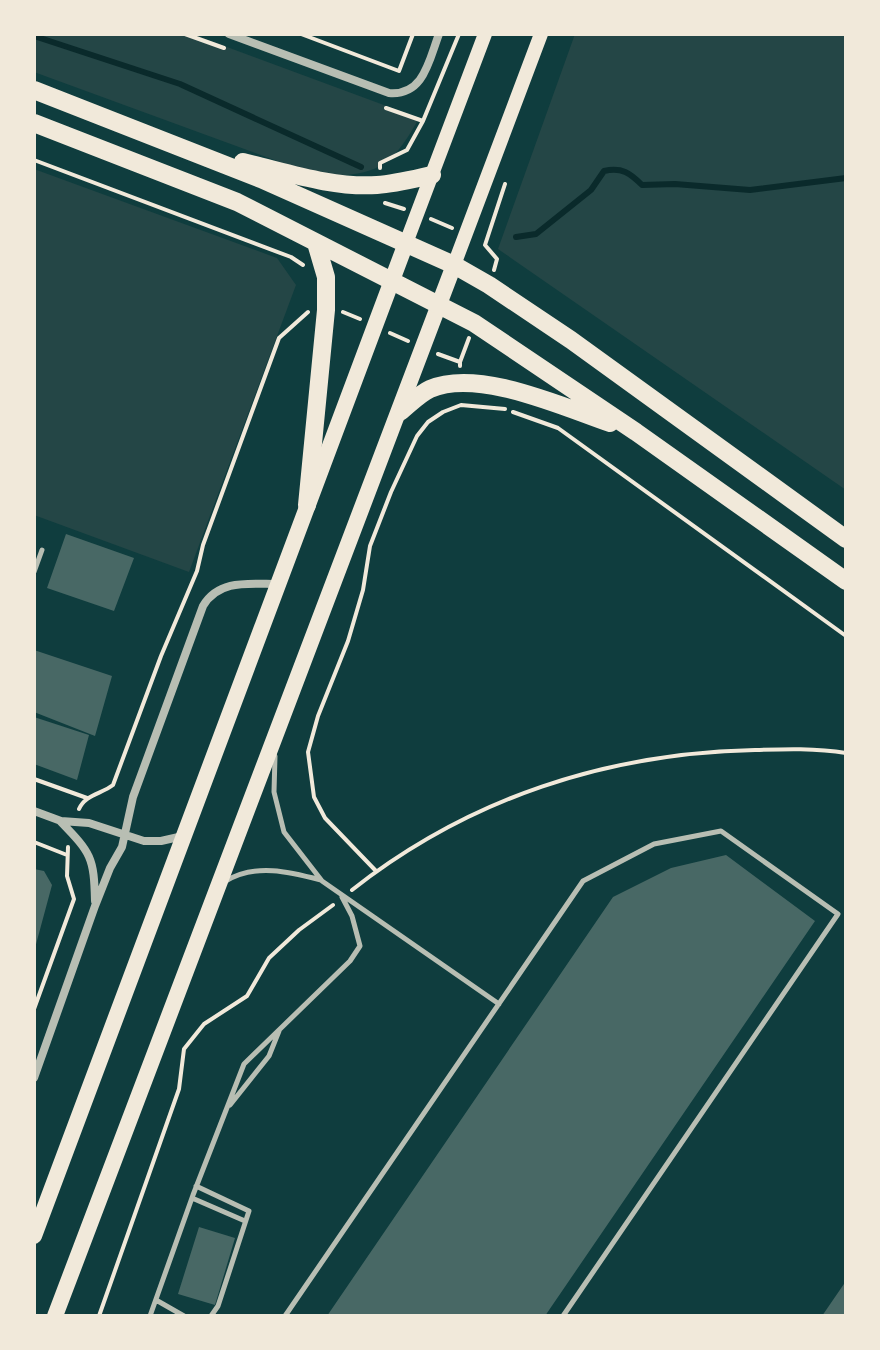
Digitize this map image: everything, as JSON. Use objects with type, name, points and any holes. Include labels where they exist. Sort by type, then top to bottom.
[{"type":"highway","points":[[34,90],[261,179],[454,265],[571,340],[846,539]]},
{"type":"highway","points":[[34,123],[237,202],[474,323],[636,432],[846,581]]},
{"type":"highway","points":[[174,145],[320,181],[380,185],[432,175]]},
{"type":"highway","points":[[307,505],[318,305],[326,277],[316,243]]},
{"type":"highway","points":[[400,412],[427,390],[444,384],[460,384],[513,389],[636,432]]},
{"type":"main road","points":[[34,1236],[485,34]]},
{"type":"main road","points":[[55,1316],[541,34]]},
{"type":"street","points":[[229,34],[399,94],[409,91],[422,79],[439,34]]},
{"type":"street","points":[[34,1078],[95,906],[126,836],[133,797],[196,622],[207,600],[224,586],[278,584]]},
{"type":"street","points":[[34,811],[61,821],[89,823],[152,841],[183,836]]},
{"type":"street","points":[[61,821],[85,846],[94,868],[95,906]]},
{"type":"lane","points":[[34,572],[42,550]]},
{"type":"lane","points":[[275,736],[274,792],[284,832],[294,848],[322,881],[342,897],[499,1004]]},
{"type":"lane","points":[[285,1316],[583,881],[654,844],[721,831],[838,914],[563,1316]]},
{"type":"lane","points":[[218,886],[233,876],[251,871],[285,871],[322,881]]},
{"type":"lane","points":[[150,1316],[244,1064],[350,961],[360,946],[352,916],[342,897]]},
{"type":"lane","points":[[227,1109],[269,1056],[280,1027]]},
{"type":"lane","points":[[196,1186],[249,1211],[218,1306],[211,1316]]},
{"type":"lane","points":[[192,1198],[245,1221]]},
{"type":"lane","points":[[156,1300],[184,1316]]},
{"type":"path","points":[[301,34],[399,71],[413,34]]},
{"type":"path","points":[[380,185],[380,163],[407,150],[423,121],[459,34]]},
{"type":"path","points":[[34,160],[291,257],[302,264],[310,275]]},
{"type":"path","points":[[76,822],[80,805],[113,785],[161,656],[197,571],[203,545],[279,338],[318,305],[337,309],[460,362],[461,405]]},
{"type":"path","points":[[376,871],[325,818],[314,797],[308,752],[318,716],[348,641],[363,590],[370,546],[391,492],[417,436],[428,422],[443,412],[461,405],[508,410],[558,428],[846,636]]},
{"type":"path","points":[[99,1316],[179,1089],[184,1049],[204,1024],[247,996],[269,958],[289,939],[376,871],[461,820],[522,792],[628,761],[719,750],[795,749],[846,753]]},
{"type":"path","points":[[34,779],[87,798]]},
{"type":"path","points":[[34,1009],[74,899],[67,876],[68,845],[73,834]]},
{"type":"path","points":[[34,842],[67,855]]},
{"type":"shaded area","points":[[34,34],[192,34],[419,118],[400,149],[380,166],[354,174],[318,176],[34,72]]},
{"type":"shaded area","points":[[575,34],[846,34],[846,490],[498,249]]},
{"type":"shaded area","points":[[34,169],[277,258],[296,285],[189,572],[34,515]]},
{"type":"building","points":[[66,534],[134,558],[114,611],[47,588]]},
{"type":"building","points":[[34,650],[112,676],[95,736],[34,712]]},
{"type":"building","points":[[34,717],[89,735],[77,780],[34,764]]},
{"type":"building","points":[[726,855],[815,921],[545,1316],[327,1316],[613,897],[671,868]]},
{"type":"building","points":[[34,869],[44,871],[52,885],[35,948]]},
{"type":"building","points":[[199,1227],[235,1238],[215,1305],[178,1294]]},
{"type":"building","points":[[846,1281],[846,1316],[822,1316]]},
{"type":"waterway","points":[[34,36],[180,84],[361,167]]},
{"type":"waterway","points":[[516,237],[536,234],[591,190],[604,171],[625,172],[642,185],[675,184],[750,190],[846,178]]}]
